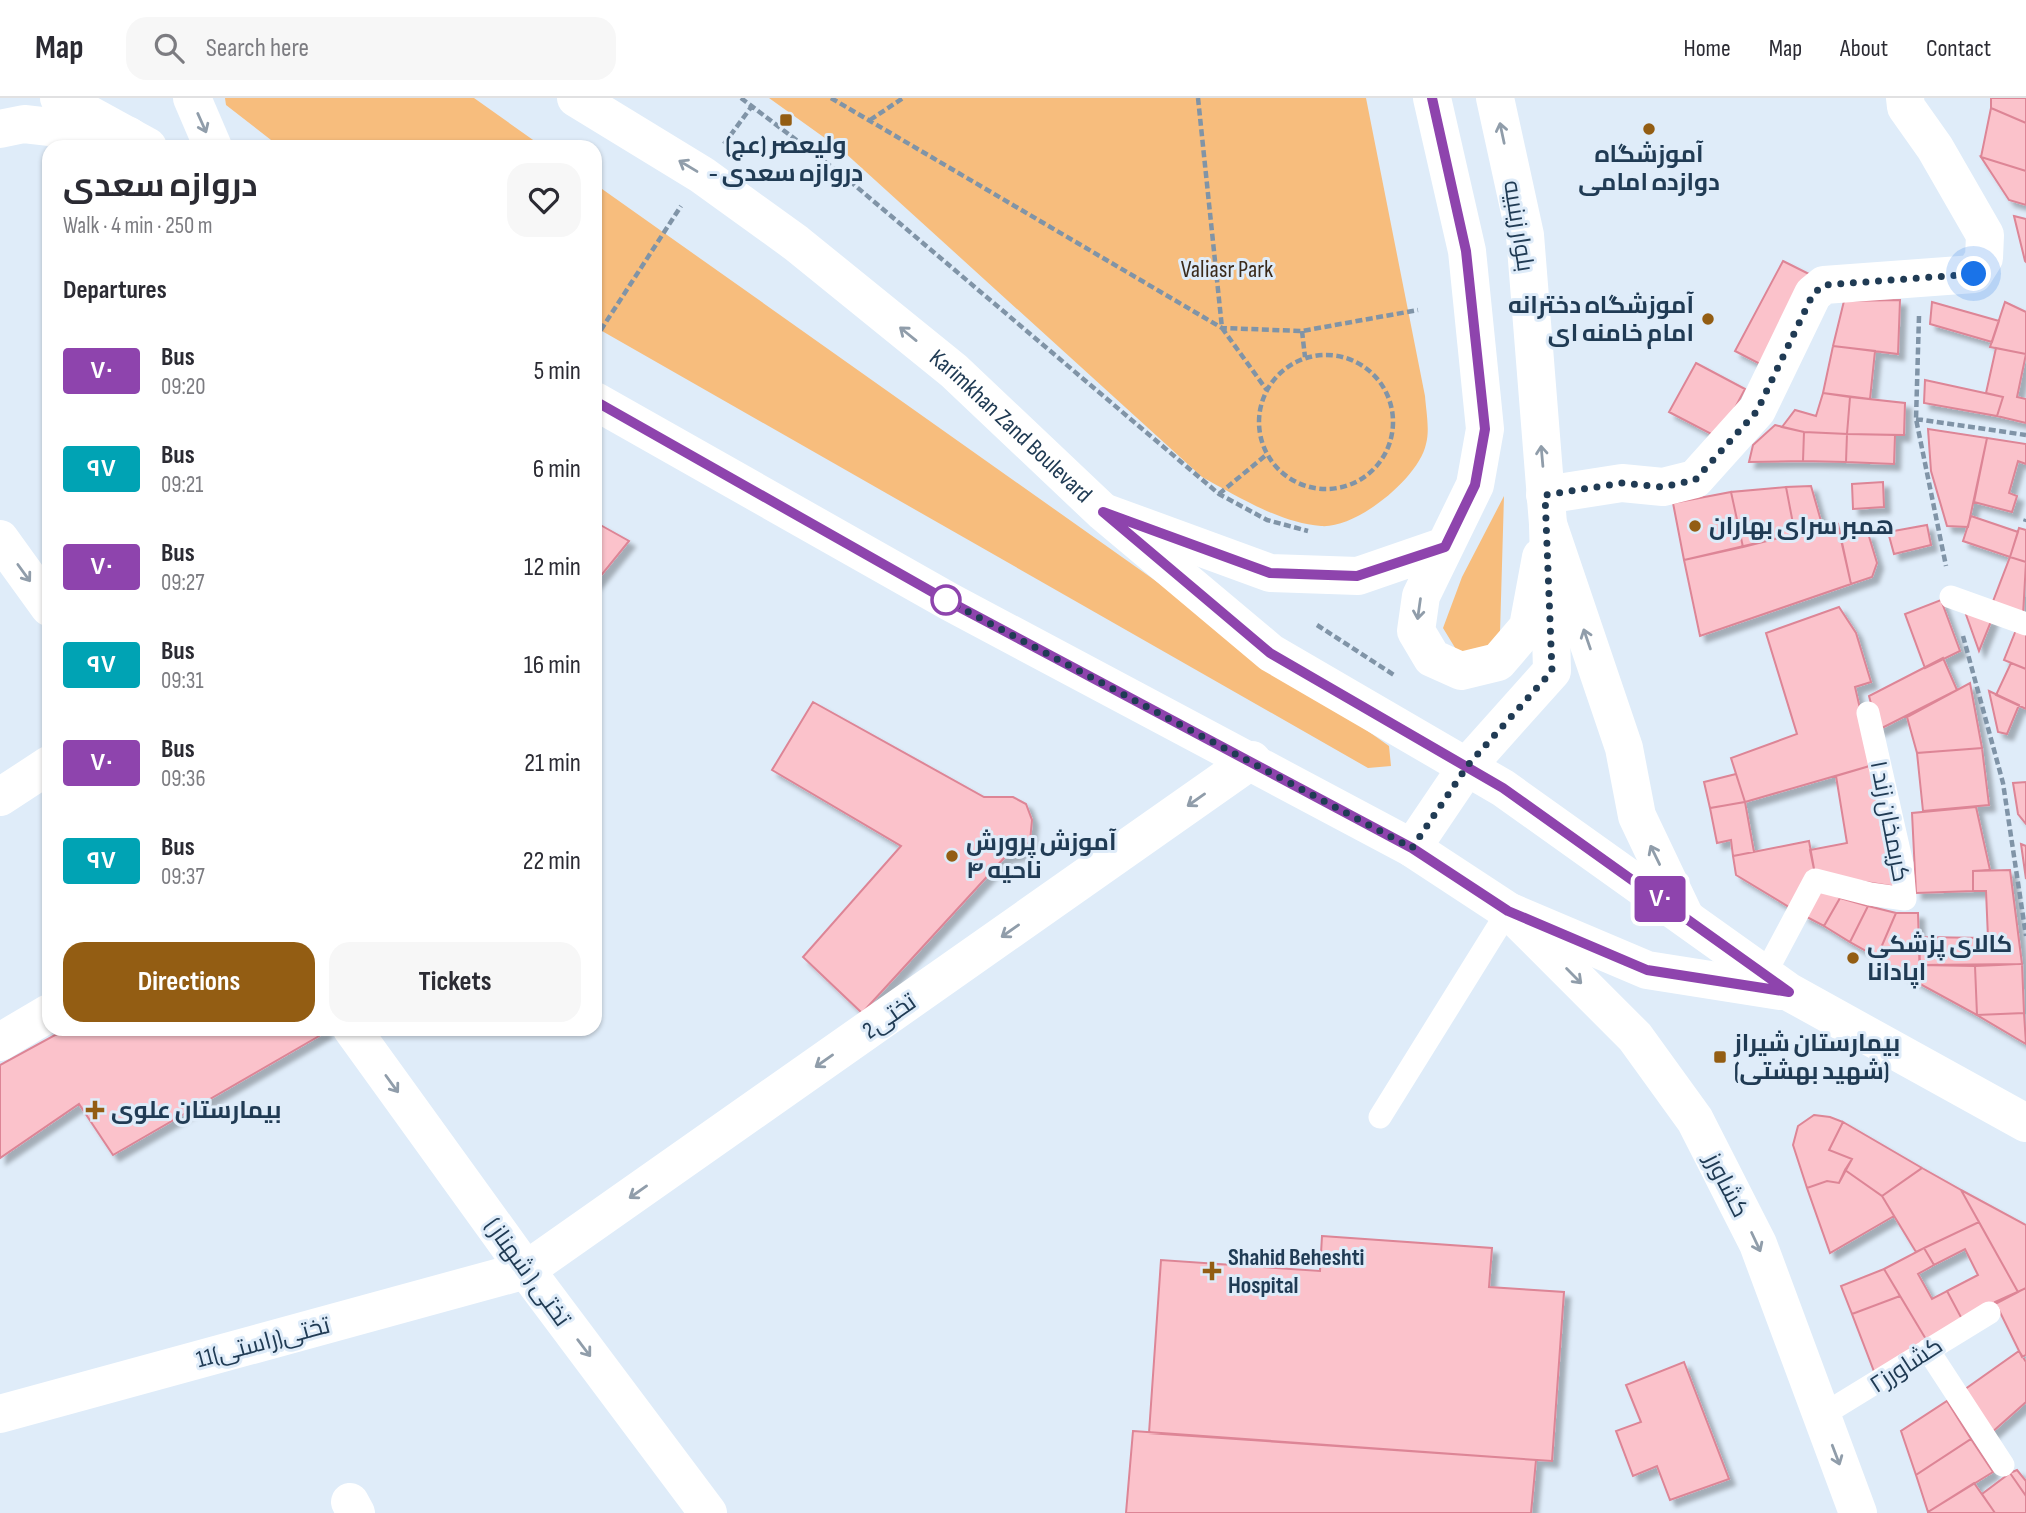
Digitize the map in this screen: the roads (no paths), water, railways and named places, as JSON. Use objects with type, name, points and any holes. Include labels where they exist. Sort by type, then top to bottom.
[{"type":"main road","points":[[59,98],[134,140]]},
{"type":"main road","points":[[192,98],[211,140]]},
{"type":"main road","name":"Karimkhan Zand Boulevard","points":[[576,98],[702,175],[796,243],[954,371],[1103,512],[1270,653],[1468,765],[1777,983],[2026,1123]]},
{"type":"main road","points":[[1432,98],[1466,251],[1485,429],[1475,485],[1421,596],[1416,631],[1432,658],[1461,671],[1498,662],[1528,627],[1546,509]]},
{"type":"main road","name":"بلوار زینبیه","points":[[1495,98],[1525,235],[1546,509]]},
{"type":"main road","points":[[1546,509],[1622,483],[1663,487],[1695,480],[1757,411],[1813,294],[1824,285],[1974,274],[1984,258],[1985,235],[1935,148],[1906,107],[1905,98]]},
{"type":"main road","points":[[0,129],[24,124],[125,140]]},
{"type":"main road","name":"Karimkhan Zand Boulevard","points":[[602,405],[950,602],[1252,760],[1412,848],[1508,911],[1647,970],[1777,983]]},
{"type":"main road","points":[[1412,848],[1468,765],[1552,671],[1546,509]]},
{"type":"main road","points":[[1546,509],[1624,748],[1637,816],[1685,917]]},
{"type":"main road","points":[[1103,512],[1270,573],[1357,576],[1445,547]]},
{"type":"main road","points":[[0,539],[42,597]]},
{"type":"main road","name":"2تختی","points":[[526,1270],[1252,760]]},
{"type":"main road","points":[[0,797],[42,770]]},
{"type":"main road","name":"کشاورز","points":[[1508,911],[1636,1037],[1695,1120],[1758,1244],[1858,1513]]},
{"type":"main road","points":[[0,1042],[42,1017]]},
{"type":"main road","name":"تختی ( شهناز )","points":[[357,1036],[526,1270],[708,1513]]},
{"type":"main road","name":"11تختی(راستی)","points":[[0,1414],[526,1270]]},
{"type":"lane","points":[[1951,597],[2026,624]]},
{"type":"lane","name":"کریمخان زند ۱","points":[[1777,983],[1815,880],[1870,894],[1905,899],[1902,864],[1868,713]]},
{"type":"lane","points":[[1380,1117],[1508,911]]},
{"type":"lane","name":"کشاورز۲","points":[[1821,1416],[1872,1388],[1989,1313]]},
{"type":"lane","points":[[1928,1350],[2003,1465]]},
{"type":"place","name":"ولیعصر (عج) - دروازه سعدی","points":[[786,120]]},
{"type":"place","name":"آموزشگاه دوازده امامی","points":[[1649,129]]},
{"type":"place","name":"آموزشگاه دخترانه امام خامنه ای","points":[[1708,319]]},
{"type":"place","name":"همبر سرای بهاران","points":[[1695,526]]},
{"type":"place","name":"آموزش پرورش ناحیه ۴","points":[[952,856]]},
{"type":"place","name":"کالای پزشکی اپادانا","points":[[1853,958]]},
{"type":"place","name":"بیمارستان شیراز (شهید بهشتی)","points":[[1720,1057]]},
{"type":"place","name":"بیمارستان علوی","points":[[95,1110]]},
{"type":"place","name":"Shahid Beheshti Hospital","points":[[1212,1271]]},
{"type":"park label","name":"Valiasr Park","points":[[1227,269]]}]
